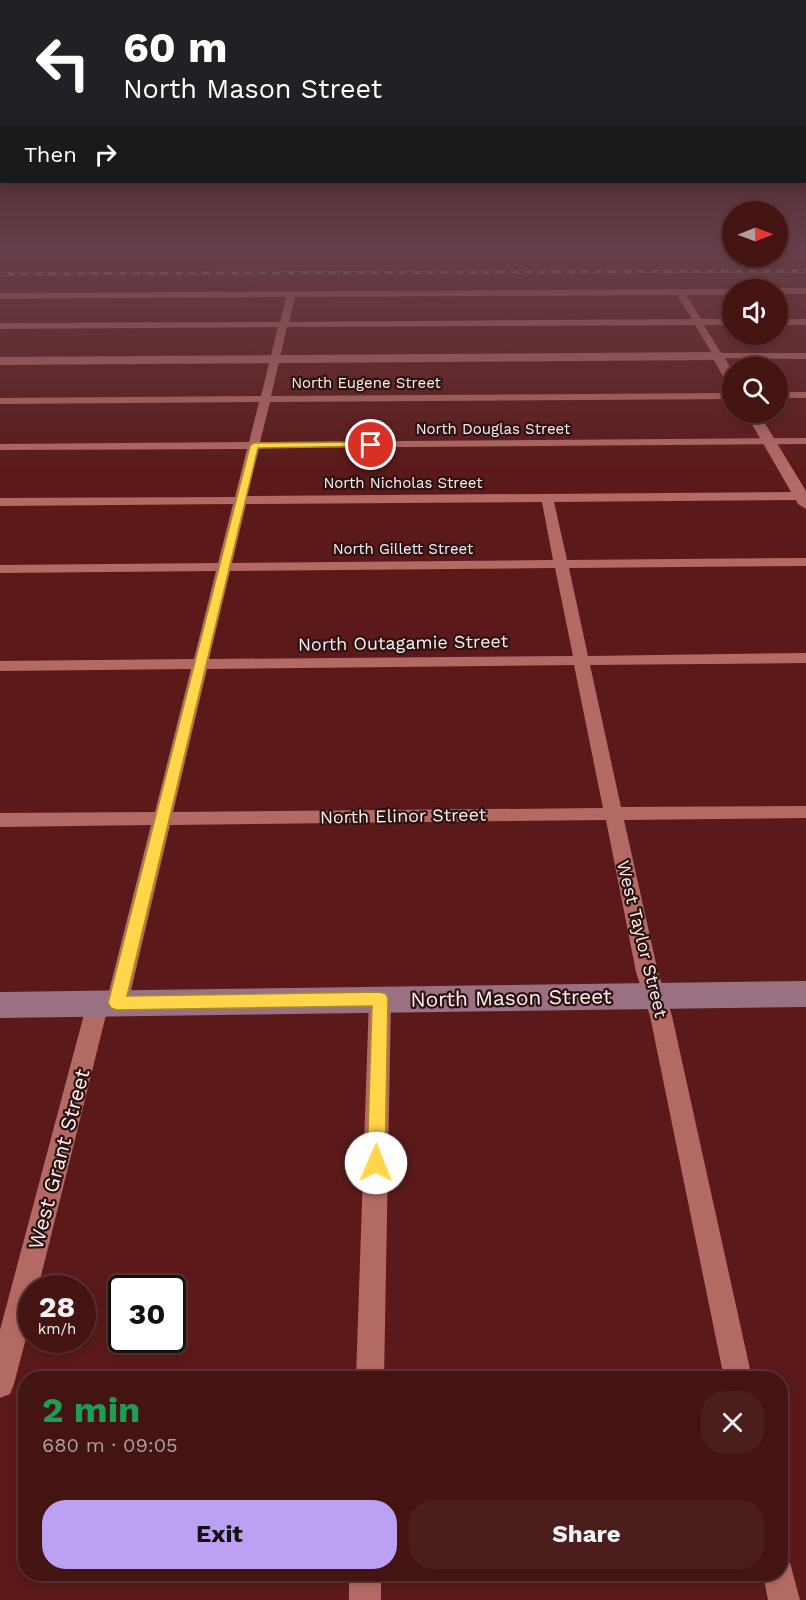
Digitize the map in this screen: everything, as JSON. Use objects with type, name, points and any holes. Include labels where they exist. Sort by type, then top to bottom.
[{"type":"main road","name":"North Mason Street","points":[[0,1005],[806,994]]},
{"type":"street","points":[[0,326],[560,323]]},
{"type":"street","points":[[698,323],[722,364]]},
{"type":"street","name":"West Grant Street","points":[[0,1384],[161,819],[284,324]]},
{"type":"street","points":[[0,361],[806,356]]},
{"type":"street","points":[[788,395],[806,395]]},
{"type":"street","name":"North Eugene Street","points":[[0,401],[722,396]]},
{"type":"street","points":[[758,423],[804,499]]},
{"type":"street","name":"North Douglas Street","points":[[0,447],[806,441]]},
{"type":"street","name":"North Nicholas Street","points":[[0,502],[547,498],[804,499]]},
{"type":"street","name":"West Taylor Street","points":[[547,498],[646,972],[663,1028],[736,1371]]},
{"type":"street","name":"North Gillett Street","points":[[0,569],[806,562]]},
{"type":"street","name":"North Outagamie Street","points":[[0,666],[806,658]]},
{"type":"street","name":"North Elinor Street","points":[[0,820],[806,812]]},
{"type":"street","points":[[370,1371],[380,999]]},
{"type":"street","points":[[365,1581],[365,1600]]},
{"type":"street","points":[[780,1581],[784,1600]]},
{"type":"route","points":[[371,445],[254,446],[117,1003],[380,999],[376,1163]]}]
